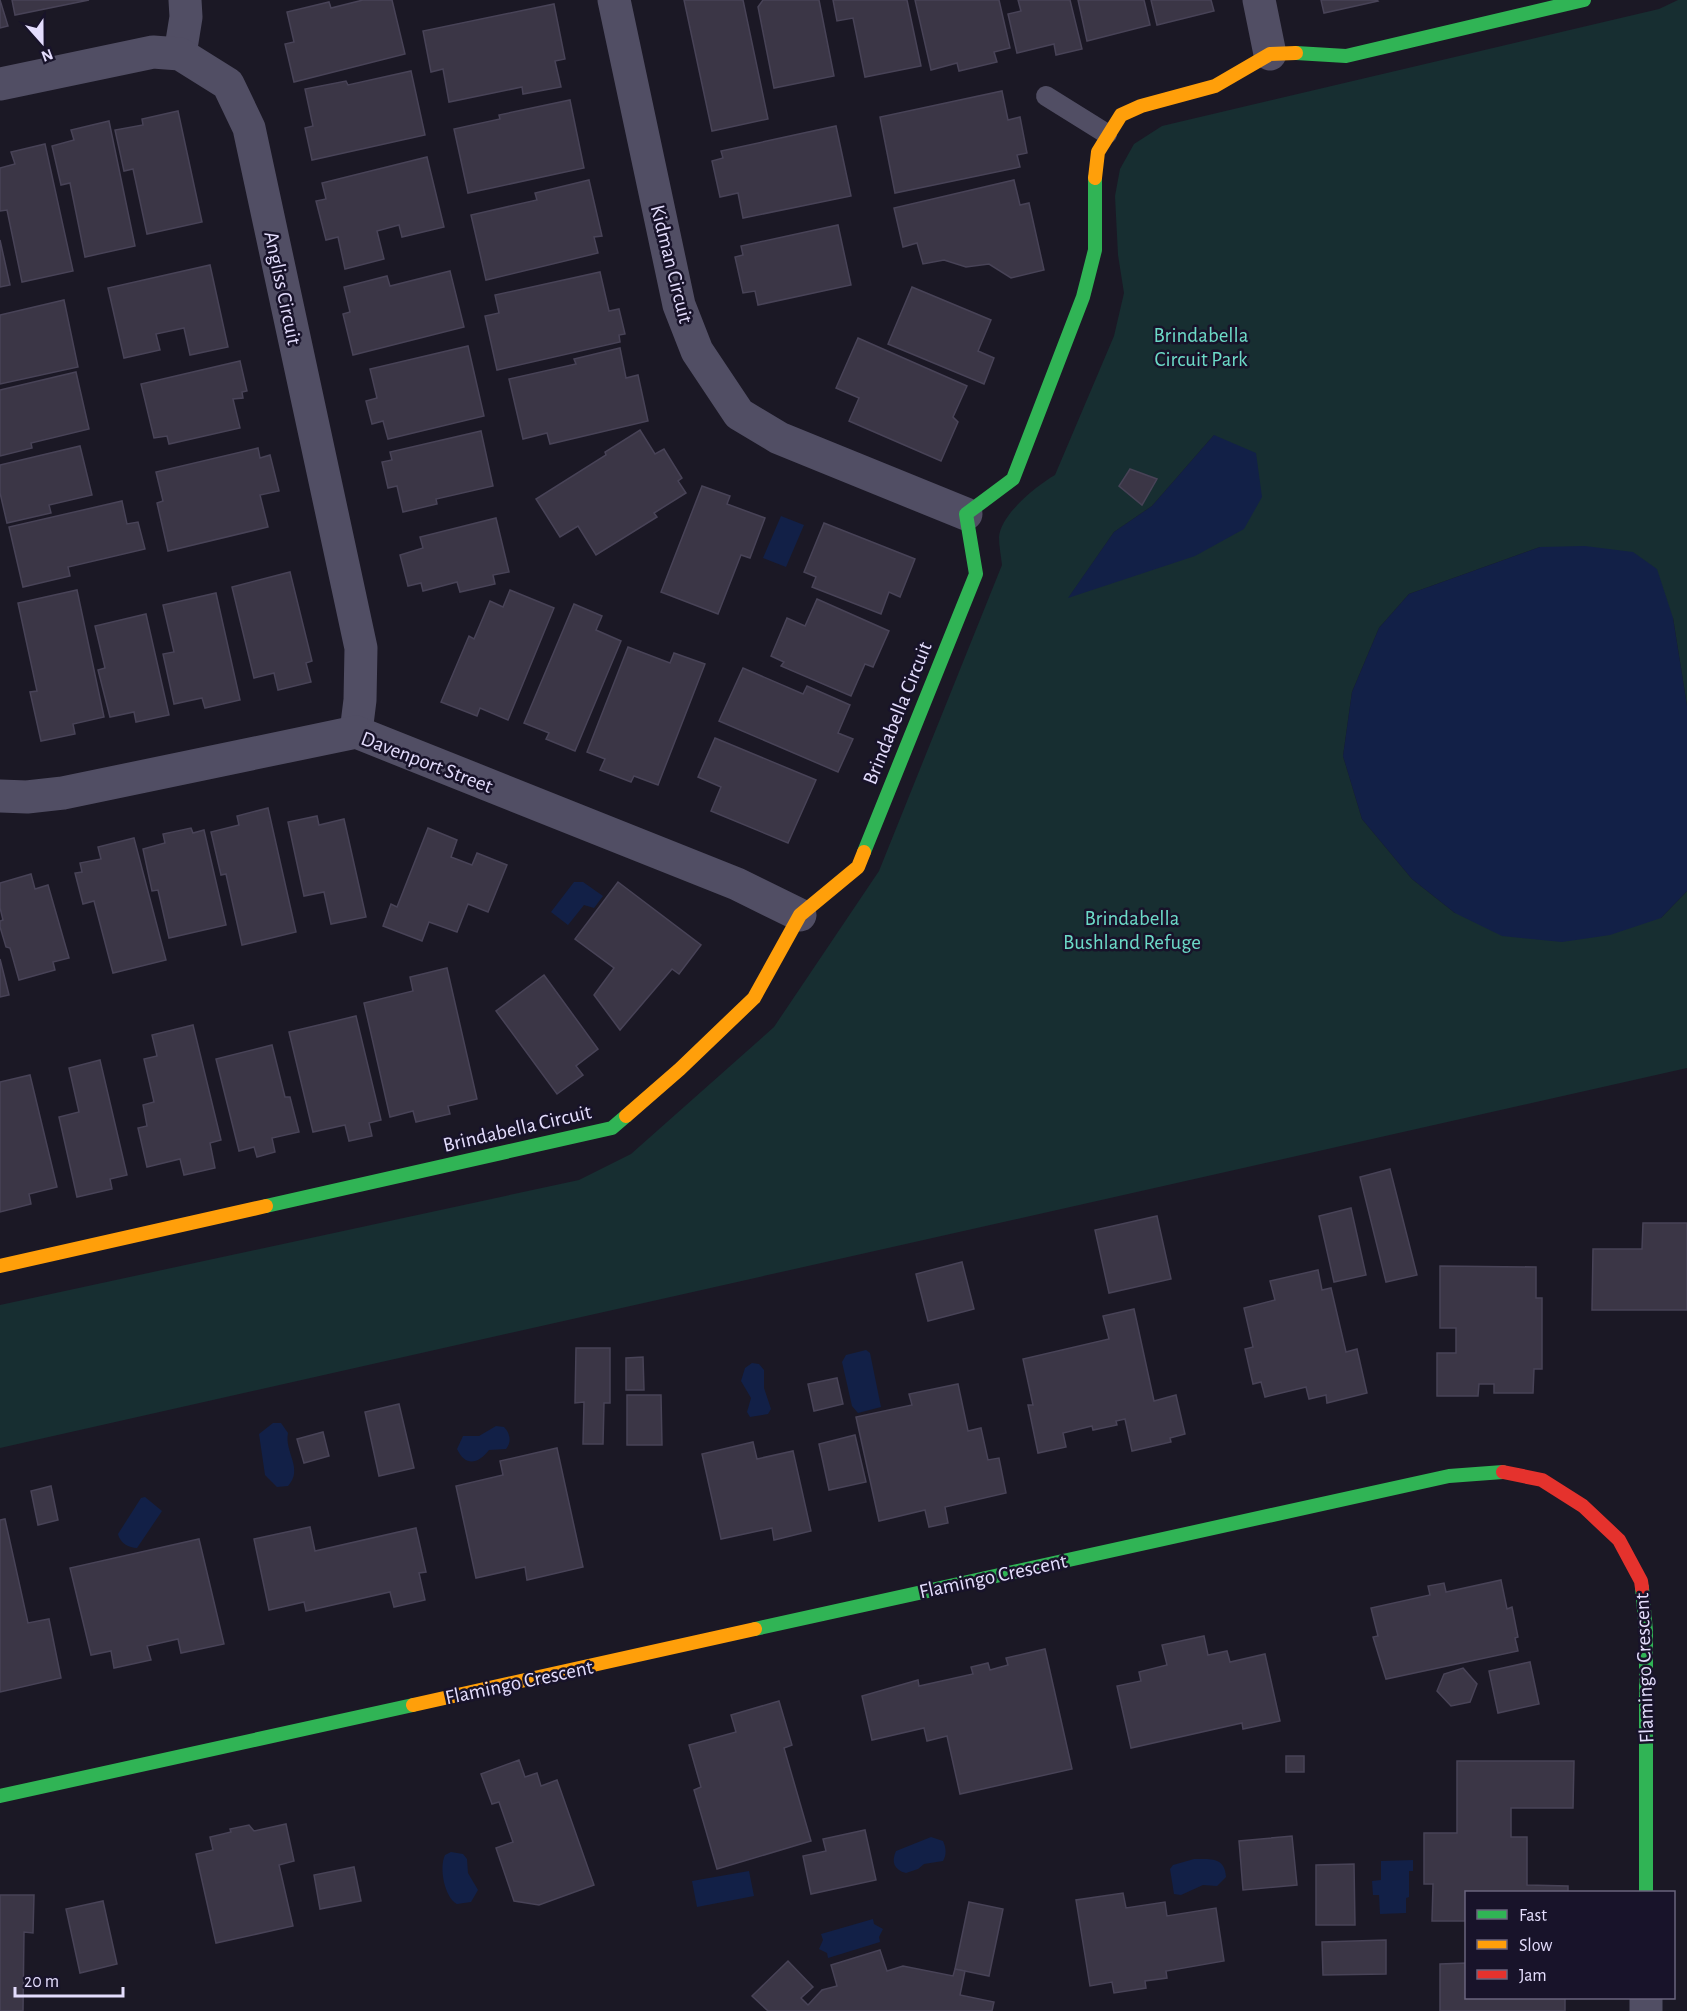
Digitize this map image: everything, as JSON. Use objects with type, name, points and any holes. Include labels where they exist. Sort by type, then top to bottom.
[{"type":"street","points":[[180,54],[186,17],[185,0]]},
{"type":"street","name":"Kidman Circuit","points":[[614,0],[679,305],[698,351],[739,414],[779,438],[966,514]]},
{"type":"street","points":[[1259,0],[1270,54]]},
{"type":"street","points":[[966,514],[1013,479],[1083,297],[1096,232],[1094,189],[1098,152],[1107,134],[1121,115],[1141,106],[1215,86],[1270,54],[1309,52],[1346,56],[1584,0]]},
{"type":"street","name":"Angliss Circuit","points":[[0,84],[153,52],[180,54],[228,84],[249,128],[361,648],[360,700],[356,732]]},
{"type":"street","name":"Brindabella Circuit","points":[[0,1266],[612,1128],[680,1069],[754,998],[800,915],[858,867],[976,574],[966,514]]},
{"type":"street","name":"Davenport Street","points":[[0,796],[27,797],[63,793],[356,732],[737,884],[800,915]]},
{"type":"street","name":"Flamingo Crescent","points":[[0,1796],[1449,1476],[1496,1471],[1542,1480],[1583,1506],[1619,1540],[1641,1581],[1646,1631],[1646,1891]]},
{"type":"lane","points":[[1046,96],[1107,134]]},
{"type":"green space","name":"Brindabella Bushland Refuge","points":[[1678,0],[1687,0],[1687,706],[1673,618],[1540,547],[1409,594],[1379,628],[1352,692],[1343,756],[1362,819],[1412,879],[1455,913],[1661,918],[1687,891],[1687,1068],[0,1448],[0,1305],[579,1180],[631,1154],[774,1027],[879,871],[1002,565],[999,537],[1001,528],[1021,502],[1055,475],[1114,336],[1124,293],[1118,255],[1115,196],[1120,169],[1134,144],[1162,126],[1659,9]],"holes":[[[1214,435],[1157,567],[1069,597],[1114,532],[1152,506]]]},
{"type":"water","points":[[1214,435],[1256,453],[1262,497],[1244,529],[1195,556],[1068,598],[1114,532],[1152,506]]},
{"type":"water","points":[[781,516],[804,525],[786,567],[763,558]]},
{"type":"water","points":[[1585,546],[1633,552],[1657,569],[1673,618],[1687,706],[1687,891],[1661,918],[1610,935],[1562,942],[1502,936],[1455,913],[1412,879],[1362,819],[1343,756],[1352,692],[1379,628],[1409,594],[1540,547]]},
{"type":"water","points":[[574,882],[583,882],[603,896],[594,908],[584,905],[568,925],[551,912]]},
{"type":"water","points":[[866,1350],[870,1353],[881,1407],[858,1413],[852,1406],[842,1362],[846,1355]]},
{"type":"water","points":[[752,1363],[759,1364],[764,1370],[764,1388],[771,1409],[768,1414],[750,1417],[747,1412],[751,1398],[741,1381],[745,1368]]},
{"type":"water","points":[[273,1423],[281,1423],[288,1433],[294,1473],[288,1486],[277,1487],[265,1475],[259,1434]]},
{"type":"water","points":[[496,1426],[504,1427],[508,1432],[510,1441],[506,1449],[489,1450],[473,1462],[464,1459],[457,1449],[463,1436],[479,1436]]},
{"type":"water","points":[[145,1497],[162,1511],[137,1548],[131,1547],[123,1542],[118,1534],[141,1498]]},
{"type":"water","points":[[931,1837],[943,1841],[946,1851],[943,1861],[924,1864],[906,1873],[896,1868],[894,1859],[896,1851]]},
{"type":"water","points":[[451,1852],[463,1854],[467,1859],[468,1873],[478,1890],[471,1902],[457,1904],[446,1889],[443,1860],[445,1855]]},
{"type":"water","points":[[1194,1859],[1216,1860],[1223,1866],[1226,1877],[1217,1886],[1203,1885],[1181,1895],[1174,1894],[1170,1869],[1173,1865]]},
{"type":"water","points":[[1413,1860],[1413,1871],[1409,1871],[1409,1897],[1406,1898],[1406,1913],[1380,1914],[1379,1895],[1373,1895],[1372,1881],[1381,1880],[1381,1861]]},
{"type":"water","points":[[749,1871],[754,1896],[697,1907],[692,1881]]},
{"type":"water","points":[[873,1919],[874,1924],[883,1929],[879,1937],[880,1942],[828,1958],[827,1953],[819,1949],[823,1940],[821,1934]]},
{"type":"building","points":[[0,0],[8,26],[0,28]]},
{"type":"building","points":[[12,0],[89,0],[15,15]]},
{"type":"building","points":[[363,0],[392,0],[405,54],[294,82],[285,44],[294,42],[287,12],[329,2],[331,8]]},
{"type":"building","points":[[684,0],[743,0],[768,119],[712,131]]},
{"type":"building","points":[[763,0],[819,0],[834,76],[774,88],[758,7]]},
{"type":"building","points":[[833,0],[907,0],[921,66],[865,77],[853,18],[837,21]]},
{"type":"building","points":[[915,0],[999,0],[1010,48],[994,52],[997,62],[959,71],[957,63],[931,70]]},
{"type":"building","points":[[1018,0],[1070,0],[1082,49],[1056,55],[1054,44],[1017,53],[1008,14],[1021,11]]},
{"type":"building","points":[[1078,0],[1144,0],[1150,25],[1087,41]]},
{"type":"building","points":[[1151,0],[1211,0],[1214,11],[1157,25]]},
{"type":"building","points":[[1321,0],[1377,0],[1378,1],[1324,13]]},
{"type":"building","points":[[554,4],[565,59],[555,61],[561,87],[523,94],[522,87],[449,102],[443,69],[431,72],[423,31]]},
{"type":"building","points":[[411,71],[425,135],[312,160],[305,128],[313,126],[305,89],[346,81],[348,85]]},
{"type":"building","points":[[1002,91],[1008,120],[1020,117],[1027,153],[1017,155],[1020,167],[895,193],[880,117]]},
{"type":"building","points":[[570,100],[584,168],[468,193],[454,129],[500,119],[499,115]]},
{"type":"building","points":[[178,111],[202,222],[147,234],[133,169],[124,171],[115,130],[143,125],[142,119]]},
{"type":"building","points":[[109,121],[135,246],[85,257],[70,183],[61,185],[52,146],[74,140],[71,130]]},
{"type":"building","points":[[836,126],[851,196],[743,218],[738,193],[720,197],[712,161],[723,158],[721,151]]},
{"type":"building","points":[[45,144],[73,271],[22,282],[7,210],[0,211],[0,168],[15,164],[11,152]]},
{"type":"building","points":[[427,157],[444,227],[402,237],[399,225],[377,231],[384,259],[345,269],[338,237],[326,240],[316,201],[326,199],[322,183]]},
{"type":"building","points":[[589,180],[602,236],[594,237],[598,253],[486,280],[471,215],[537,200],[535,193]]},
{"type":"building","points":[[1014,180],[1020,205],[1029,203],[1044,270],[1011,278],[989,264],[966,267],[944,260],[923,264],[917,243],[903,247],[894,208]]},
{"type":"building","points":[[838,225],[851,285],[758,305],[755,291],[743,293],[735,257],[743,255],[741,246]]},
{"type":"building","points":[[0,240],[10,285],[0,287]]},
{"type":"building","points":[[210,265],[228,347],[190,355],[184,328],[156,334],[160,350],[124,358],[108,288]]},
{"type":"building","points":[[450,271],[464,327],[353,355],[343,314],[350,312],[344,287],[387,276],[390,286]]},
{"type":"building","points":[[600,272],[609,311],[619,309],[625,334],[619,335],[620,342],[497,370],[485,316],[499,313],[495,295]]},
{"type":"building","points":[[912,287],[991,320],[978,351],[994,358],[984,384],[888,344]]},
{"type":"building","points":[[64,300],[78,367],[0,384],[0,315]]},
{"type":"building","points":[[858,338],[967,386],[953,417],[958,422],[941,461],[849,421],[859,398],[836,388]]},
{"type":"building","points":[[468,346],[484,416],[388,439],[383,421],[372,424],[366,401],[377,398],[370,369]]},
{"type":"building","points":[[620,348],[626,378],[638,375],[648,421],[550,444],[547,433],[523,439],[509,379],[576,364],[574,359]]},
{"type":"building","points":[[240,361],[247,391],[242,392],[243,398],[233,399],[240,428],[169,444],[167,436],[154,438],[141,384]]},
{"type":"building","points":[[76,372],[89,429],[31,443],[32,448],[0,456],[0,390]]},
{"type":"building","points":[[640,430],[655,454],[664,449],[682,478],[678,481],[686,493],[654,513],[657,517],[596,555],[578,526],[560,537],[536,499],[606,455],[605,452]]},
{"type":"building","points":[[481,431],[493,486],[436,499],[437,504],[403,512],[397,486],[388,488],[382,462],[392,460],[390,452]]},
{"type":"building","points":[[80,446],[92,495],[49,505],[51,513],[7,523],[0,493],[0,465]]},
{"type":"building","points":[[258,448],[260,458],[270,455],[279,491],[260,495],[268,527],[168,551],[157,503],[163,501],[156,472]]},
{"type":"building","points":[[1130,469],[1157,479],[1142,505],[1119,486]]},
{"type":"building","points":[[702,486],[730,496],[727,504],[765,518],[750,558],[741,555],[718,614],[661,592]]},
{"type":"building","points":[[122,501],[127,524],[138,522],[145,549],[68,567],[70,576],[23,587],[9,527]]},
{"type":"building","points":[[496,518],[509,572],[493,575],[495,584],[460,592],[457,582],[423,591],[421,583],[408,586],[400,555],[423,548],[420,537]]},
{"type":"building","points":[[824,523],[915,559],[900,597],[889,592],[881,614],[812,587],[816,577],[804,572]]},
{"type":"building","points":[[290,572],[312,661],[306,663],[311,682],[278,690],[274,673],[254,678],[232,587]]},
{"type":"building","points":[[77,590],[104,717],[73,724],[75,734],[41,741],[30,692],[37,691],[18,603]]},
{"type":"building","points":[[510,590],[554,608],[508,720],[480,708],[477,716],[441,702],[469,636],[474,639],[490,601],[503,607]]},
{"type":"building","points":[[216,593],[240,700],[205,708],[202,698],[174,704],[163,654],[174,652],[163,605]]},
{"type":"building","points":[[817,599],[889,631],[873,667],[865,664],[851,696],[781,666],[784,662],[771,656],[787,618],[805,626]]},
{"type":"building","points":[[574,604],[602,616],[596,630],[621,641],[575,751],[546,739],[549,733],[524,723]]},
{"type":"building","points":[[146,614],[169,715],[136,722],[134,712],[110,717],[98,670],[105,668],[95,626]]},
{"type":"building","points":[[628,647],[670,663],[674,653],[705,664],[658,785],[634,776],[631,782],[600,770],[605,759],[587,752]]},
{"type":"building","points":[[743,668],[803,694],[807,686],[850,705],[838,733],[853,739],[838,772],[719,721]]},
{"type":"building","points":[[715,738],[816,780],[788,843],[711,811],[721,787],[698,777]]},
{"type":"building","points":[[268,808],[296,932],[242,945],[226,874],[221,875],[211,832],[239,825],[237,816]]},
{"type":"building","points":[[317,816],[319,825],[344,819],[366,917],[331,924],[324,892],[304,896],[288,822]]},
{"type":"building","points":[[191,828],[193,833],[204,830],[226,925],[169,938],[158,890],[152,891],[143,849],[165,843],[163,834]]},
{"type":"building","points":[[428,828],[457,840],[451,857],[472,865],[477,853],[507,865],[488,912],[468,904],[457,932],[429,922],[422,941],[383,926],[391,904],[397,907]]},
{"type":"building","points":[[134,838],[166,960],[113,973],[94,901],[83,904],[75,873],[82,872],[80,863],[101,859],[98,847]]},
{"type":"building","points":[[31,874],[35,889],[48,885],[69,958],[53,962],[55,970],[19,980],[10,948],[6,947],[0,927],[0,921],[3,920],[0,908],[0,883]]},
{"type":"building","points":[[618,882],[701,945],[679,974],[672,969],[620,1030],[594,995],[614,968],[575,939]]},
{"type":"building","points":[[0,959],[9,995],[0,997]]},
{"type":"building","points":[[447,968],[477,1099],[448,1106],[450,1114],[416,1122],[413,1111],[390,1117],[364,1003],[413,991],[410,977]]},
{"type":"building","points":[[544,975],[598,1049],[576,1066],[583,1075],[557,1094],[496,1011]]},
{"type":"building","points":[[356,1016],[381,1120],[369,1123],[372,1136],[349,1141],[345,1125],[313,1132],[289,1032]]},
{"type":"building","points":[[193,1025],[221,1140],[210,1143],[215,1168],[184,1175],[180,1159],[147,1167],[138,1128],[147,1126],[143,1105],[154,1102],[144,1059],[157,1056],[152,1035]]},
{"type":"building","points":[[272,1045],[285,1097],[290,1097],[299,1132],[272,1138],[275,1152],[257,1157],[254,1147],[239,1151],[216,1059]]},
{"type":"building","points":[[100,1060],[127,1175],[110,1179],[112,1189],[77,1197],[59,1117],[79,1112],[69,1068]]},
{"type":"building","points":[[30,1075],[57,1187],[29,1194],[31,1204],[0,1212],[0,1082]]},
{"type":"building","points":[[1390,1169],[1417,1275],[1386,1282],[1360,1177]]},
{"type":"building","points":[[1351,1208],[1366,1275],[1334,1282],[1319,1216]]},
{"type":"building","points":[[1157,1216],[1171,1279],[1109,1293],[1095,1230]]},
{"type":"building","points":[[1643,1223],[1687,1223],[1687,1310],[1592,1310],[1593,1249],[1642,1249]]},
{"type":"building","points":[[962,1262],[974,1309],[928,1321],[916,1274]]},
{"type":"building","points":[[1440,1266],[1536,1267],[1536,1298],[1542,1298],[1542,1369],[1534,1369],[1533,1393],[1494,1393],[1494,1384],[1479,1384],[1478,1396],[1437,1396],[1437,1353],[1456,1353],[1456,1328],[1440,1328]]},
{"type":"building","points":[[1318,1270],[1322,1290],[1331,1288],[1346,1352],[1357,1349],[1367,1393],[1327,1403],[1326,1395],[1309,1399],[1306,1387],[1265,1397],[1261,1382],[1253,1384],[1245,1349],[1253,1347],[1244,1308],[1275,1300],[1270,1281]]},
{"type":"building","points":[[1134,1309],[1154,1401],[1176,1395],[1185,1434],[1170,1438],[1171,1442],[1132,1451],[1125,1419],[1116,1421],[1117,1425],[1093,1430],[1092,1426],[1063,1433],[1066,1447],[1038,1453],[1028,1405],[1033,1405],[1023,1359],[1109,1339],[1103,1316]]},
{"type":"building","points":[[576,1348],[610,1348],[610,1403],[604,1403],[603,1444],[583,1444],[584,1402],[575,1403]]},
{"type":"building","points":[[643,1357],[644,1390],[626,1390],[626,1358]]},
{"type":"building","points":[[837,1378],[843,1404],[814,1411],[808,1384]]},
{"type":"building","points":[[958,1384],[968,1431],[981,1428],[988,1460],[999,1458],[1006,1493],[945,1507],[948,1523],[929,1527],[925,1510],[879,1521],[856,1417],[912,1405],[909,1394]]},
{"type":"building","points":[[627,1395],[661,1395],[662,1445],[627,1445]]},
{"type":"building","points":[[399,1404],[414,1468],[379,1476],[365,1412]]},
{"type":"building","points":[[323,1432],[329,1456],[304,1463],[297,1439]]},
{"type":"building","points":[[855,1435],[866,1482],[829,1490],[819,1444]]},
{"type":"building","points":[[753,1442],[757,1459],[793,1451],[811,1531],[774,1540],[772,1528],[721,1539],[702,1454]]},
{"type":"building","points":[[557,1448],[583,1567],[527,1580],[525,1567],[476,1578],[456,1486],[503,1475],[500,1461]]},
{"type":"building","points":[[51,1486],[58,1520],[38,1525],[31,1491]]},
{"type":"building","points":[[5,1519],[28,1623],[49,1619],[61,1678],[0,1692],[0,1520]]},
{"type":"building","points":[[310,1527],[315,1551],[416,1528],[426,1572],[419,1573],[425,1600],[394,1607],[390,1592],[306,1611],[304,1602],[269,1610],[254,1539]]},
{"type":"building","points":[[199,1539],[224,1644],[181,1653],[178,1639],[147,1646],[151,1660],[114,1668],[111,1651],[91,1655],[70,1568]]},
{"type":"building","points":[[1501,1580],[1507,1609],[1512,1607],[1518,1637],[1515,1638],[1518,1651],[1386,1679],[1373,1637],[1378,1636],[1371,1608],[1430,1595],[1428,1586],[1444,1583],[1446,1592]]},
{"type":"building","points":[[1204,1636],[1208,1655],[1227,1651],[1230,1662],[1265,1654],[1280,1721],[1243,1729],[1242,1723],[1131,1748],[1117,1686],[1141,1681],[1139,1672],[1167,1665],[1162,1645]]},
{"type":"building","points":[[1045,1649],[1072,1769],[960,1794],[947,1736],[927,1741],[924,1728],[872,1740],[862,1696],[918,1680],[919,1686],[973,1674],[971,1667],[988,1663],[990,1670],[1008,1665],[1006,1658]]},
{"type":"building","points":[[1530,1662],[1539,1704],[1498,1713],[1489,1671]]},
{"type":"building","points":[[1463,1668],[1477,1684],[1470,1702],[1451,1706],[1437,1691],[1444,1674]]},
{"type":"building","points":[[779,1701],[792,1745],[784,1748],[811,1841],[717,1869],[694,1790],[701,1787],[689,1745],[736,1732],[731,1715]]},
{"type":"building","points":[[1286,1756],[1304,1756],[1304,1772],[1286,1772]]},
{"type":"building","points":[[519,1760],[525,1777],[537,1773],[541,1786],[557,1780],[594,1885],[539,1905],[514,1901],[496,1848],[513,1842],[499,1802],[492,1804],[481,1774]]},
{"type":"building","points":[[1457,1761],[1574,1761],[1573,1808],[1511,1808],[1511,1837],[1527,1837],[1527,1885],[1568,1886],[1568,1891],[1465,1891],[1465,1921],[1432,1921],[1433,1884],[1424,1884],[1424,1833],[1457,1833]]},
{"type":"building","points":[[286,1824],[294,1861],[279,1865],[293,1926],[216,1943],[196,1854],[213,1850],[210,1837],[231,1832],[230,1829],[249,1825],[254,1831]]},
{"type":"building","points":[[865,1830],[876,1880],[811,1894],[803,1856],[826,1851],[823,1839]]},
{"type":"building","points":[[1292,1836],[1297,1885],[1243,1890],[1239,1841]]},
{"type":"building","points":[[1354,1864],[1355,1925],[1316,1925],[1316,1865]]},
{"type":"building","points":[[354,1867],[361,1901],[320,1909],[314,1875]]},
{"type":"building","points":[[1123,1893],[1126,1908],[1165,1902],[1167,1916],[1216,1908],[1224,1961],[1166,1971],[1167,1978],[1145,1981],[1146,1988],[1114,1993],[1112,1982],[1090,1986],[1076,1900]]},
{"type":"building","points":[[0,1895],[34,1895],[33,1933],[24,1932],[23,2011],[0,2011]]},
{"type":"building","points":[[103,1901],[117,1964],[80,1973],[66,1909]]},
{"type":"building","points":[[969,1902],[1003,1909],[989,1976],[955,1969]]},
{"type":"building","points":[[1386,1940],[1386,1974],[1323,1975],[1322,1942]]},
{"type":"building","points":[[880,1950],[887,1971],[903,1966],[953,1976],[955,1969],[965,1971],[960,1995],[994,2002],[992,2011],[768,2011],[752,1996],[788,1961],[813,1987],[801,1998],[808,2005],[822,1990],[837,1986],[831,1965]]},
{"type":"building","points":[[1465,1963],[1465,1999],[1565,1999],[1565,2011],[1440,2011],[1440,1964]]},
{"type":"traffic: fast","points":[[1296,53],[1346,56],[1584,0]]},
{"type":"traffic: fast","points":[[864,852],[976,574],[966,514],[1013,479],[1083,297],[1095,250],[1095,178]]},
{"type":"traffic: fast","points":[[266,1206],[612,1128],[626,1116]]},
{"type":"traffic: fast","points":[[755,1629],[1449,1476],[1503,1472]]},
{"type":"traffic: fast","points":[[1642,1588],[1646,1631],[1646,1891]]},
{"type":"traffic: fast","points":[[0,1796],[413,1705]]},
{"type":"traffic: slow","points":[[1095,178],[1098,152],[1121,115],[1141,106],[1215,86],[1270,54],[1296,53]]},
{"type":"traffic: slow","points":[[626,1116],[680,1069],[754,998],[800,915],[858,867],[864,852]]},
{"type":"traffic: slow","points":[[0,1266],[266,1206]]},
{"type":"traffic: slow","points":[[413,1705],[755,1629]]},
{"type":"traffic: jam","points":[[1503,1472],[1542,1480],[1583,1506],[1619,1540],[1641,1581],[1642,1588]]},
{"type":"park label","name":"Brindabella Circuit Park","points":[[1201,347]]}]
